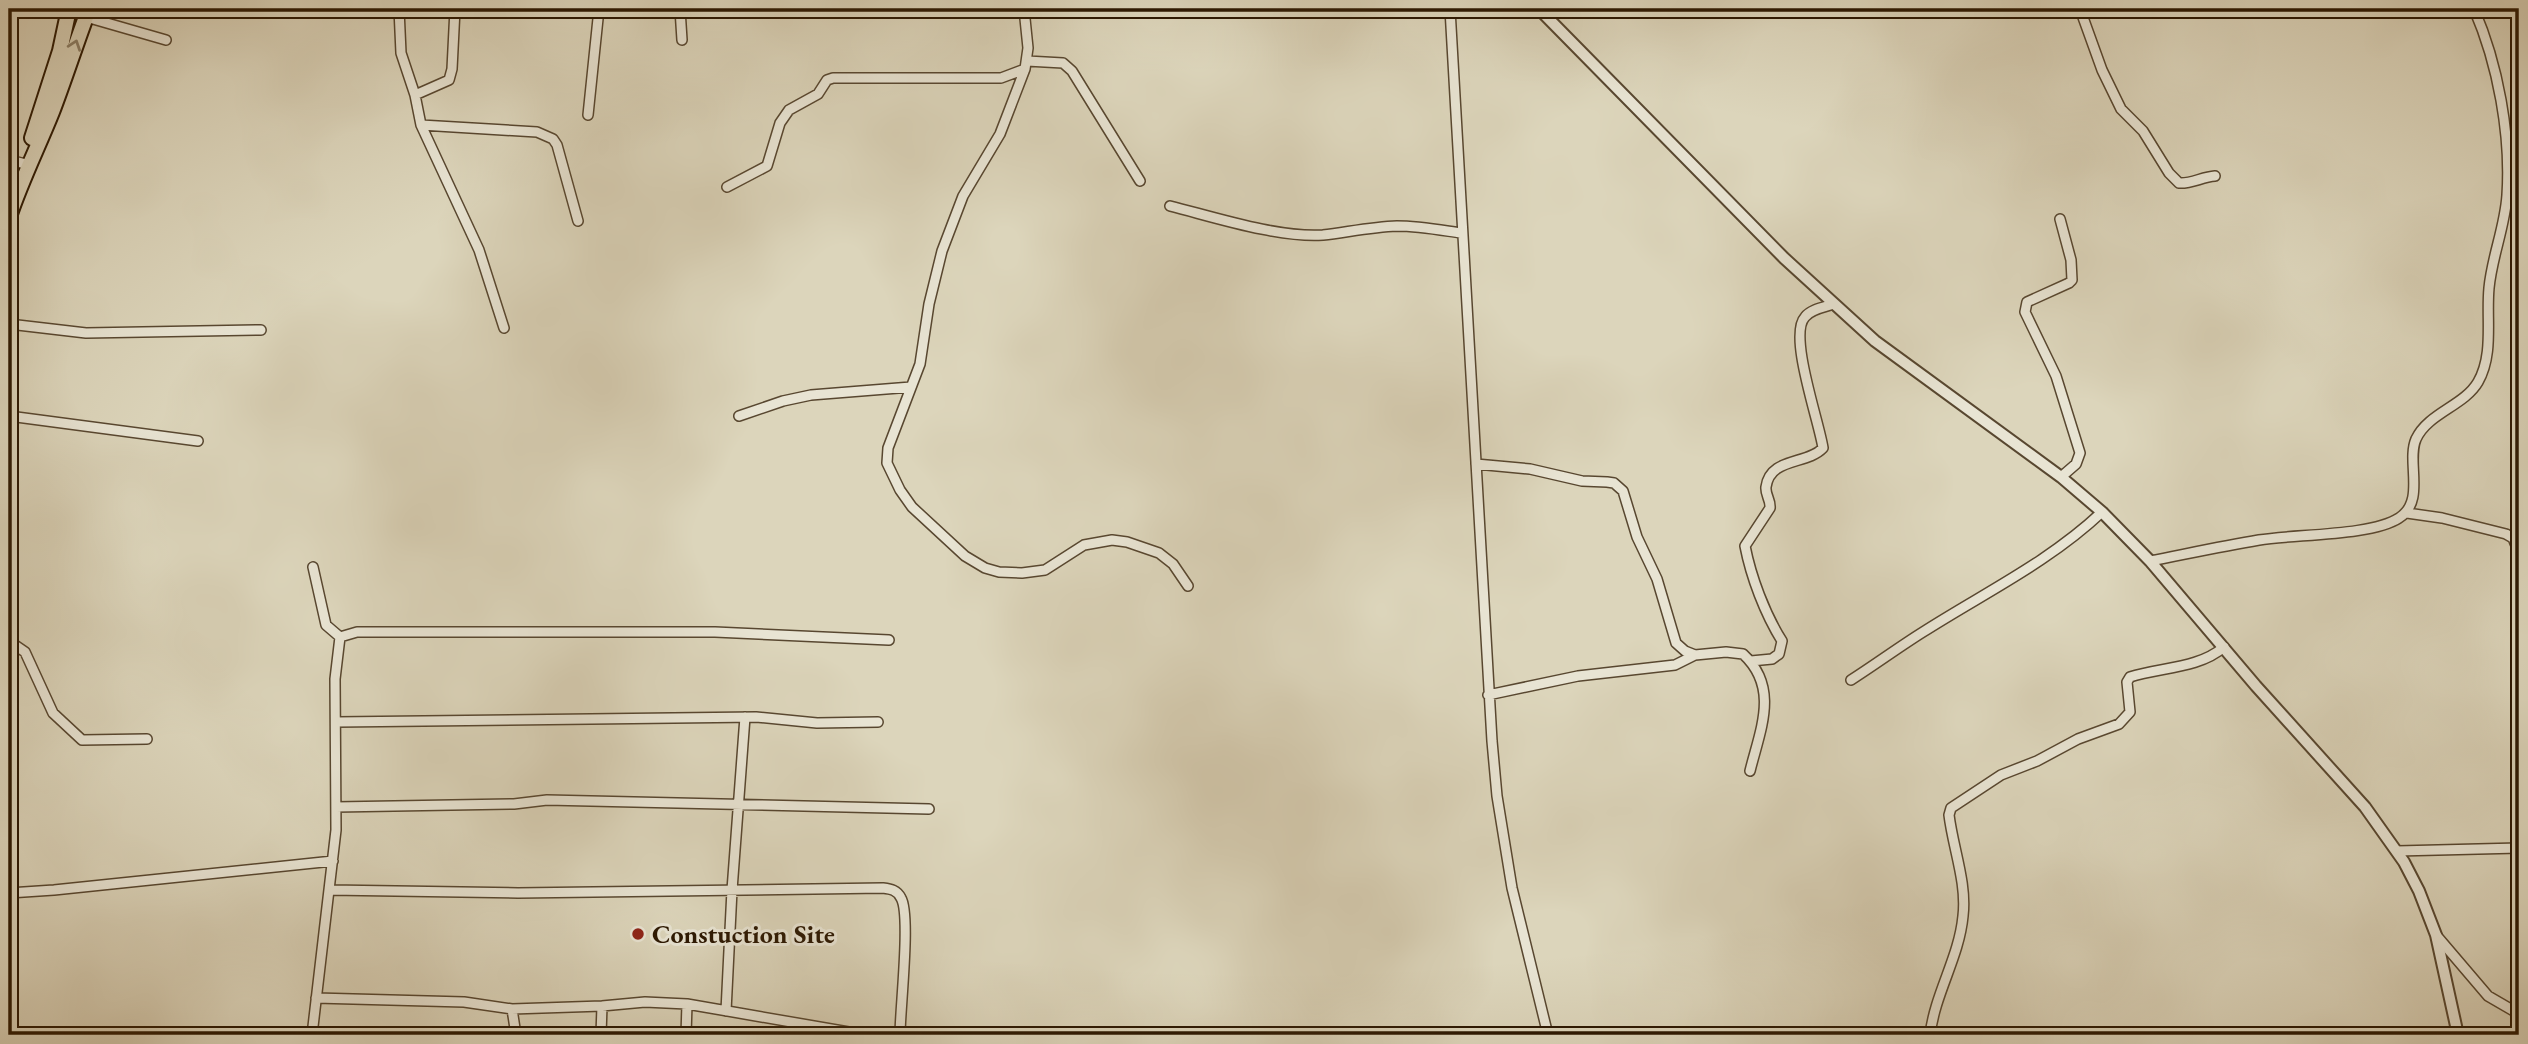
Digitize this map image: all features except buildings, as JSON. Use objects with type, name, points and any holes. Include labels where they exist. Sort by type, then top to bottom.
[{"type":"main road","points":[[26,168],[60,51],[69,9]]},
{"type":"main road","points":[[9,217],[87,13]]},
{"type":"street","points":[[398,9],[401,53],[415,95],[421,125],[479,250],[504,328]]},
{"type":"street","points":[[415,95],[449,80],[455,9]]},
{"type":"street","points":[[588,115],[599,9]]},
{"type":"street","points":[[680,9],[682,40]]},
{"type":"street","points":[[1024,9],[1028,48],[1026,65],[1000,134],[963,196],[942,251],[929,304],[920,364],[888,448],[886,457],[889,471],[912,507],[935,530],[976,563],[999,572],[1022,573],[1051,568],[1084,545],[1111,540],[1127,542],[1159,553],[1173,564],[1188,586]]},
{"type":"street","points":[[1450,9],[1488,695],[1497,796],[1512,888],[1548,1035]]},
{"type":"street","points":[[1539,9],[1784,258],[1834,304],[1875,341],[2061,477],[2102,512],[2150,561],[2256,686],[2365,807],[2397,851],[2413,879],[2436,935],[2458,1035]]},
{"type":"street","points":[[2080,9],[2102,71],[2122,109],[2143,131],[2169,173],[2179,183],[2188,184],[2198,178],[2215,176]]},
{"type":"street","points":[[2150,561],[2260,540],[2371,528],[2397,520],[2407,513],[2412,498],[2414,447],[2417,437],[2425,426],[2466,396],[2478,382],[2486,359],[2492,262],[2502,230],[2507,194],[2506,150],[2498,78],[2474,9]]},
{"type":"street","points":[[87,13],[166,40]]},
{"type":"street","points":[[727,187],[768,166],[780,123],[789,110],[818,94],[827,80],[1001,78],[1026,65],[1063,63],[1072,71],[1140,181]]},
{"type":"street","points":[[421,125],[537,132],[554,139],[578,221]]},
{"type":"street","points":[[9,160],[26,168]]},
{"type":"street","points":[[1170,206],[1284,232],[1322,235],[1393,226],[1418,226],[1461,233]]},
{"type":"street","points":[[2060,219],[2071,260],[2072,279],[2069,283],[2034,297],[2027,302],[2025,312],[2056,376],[2080,453],[2076,464],[2061,477]]},
{"type":"street","points":[[1751,661],[1772,659],[1779,654],[1782,640],[1756,583],[1745,546],[1770,508],[1771,502],[1766,487],[1771,474],[1790,461],[1811,456],[1823,448],[1798,331],[1801,322],[1809,313],[1834,304]]},
{"type":"street","points":[[9,324],[86,333],[261,330]]},
{"type":"street","points":[[739,416],[811,395],[911,387]]},
{"type":"street","points":[[9,416],[198,440]]},
{"type":"street","points":[[1476,464],[1530,469],[1581,481],[1607,482],[1622,491],[1637,537],[1657,579],[1676,643],[1685,652],[1695,655],[1743,654],[1751,661],[1762,679],[1765,691],[1762,718],[1750,771]]},
{"type":"street","points":[[1852,680],[1922,633],[2048,556],[2081,532],[2102,512]]},
{"type":"street","points":[[2407,513],[2442,518],[2507,534],[2513,538],[2519,553]]},
{"type":"street","points":[[313,567],[326,625],[340,637]]},
{"type":"street","points":[[340,637],[357,632],[715,632],[889,640]]},
{"type":"street","points":[[312,1035],[337,807],[335,679],[340,637]]},
{"type":"street","points":[[9,641],[25,652],[53,713],[82,740],[146,739]]},
{"type":"street","points":[[1930,1035],[1937,998],[1956,947],[1963,917],[1963,894],[1949,815],[1951,808],[1996,778],[2124,721],[2130,712],[2127,682],[2130,677],[2200,661],[2224,647]]},
{"type":"street","points":[[1488,695],[1578,676],[1675,665],[1695,655]]},
{"type":"street","points":[[337,722],[745,717],[817,723],[877,722]]},
{"type":"street","points":[[726,1011],[745,717]]},
{"type":"street","points":[[337,807],[514,804],[547,800],[929,808]]},
{"type":"street","points":[[2397,851],[2519,848]]},
{"type":"street","points":[[9,893],[333,861]]},
{"type":"street","points":[[330,890],[492,893],[894,890],[902,899],[905,919],[900,1035]]},
{"type":"street","points":[[2436,935],[2488,996],[2519,1014]]},
{"type":"street","points":[[316,998],[464,1002],[512,1009],[645,1002],[687,1004],[866,1035]]},
{"type":"street","points":[[686,1035],[687,1004]]},
{"type":"street","points":[[601,1035],[602,1006]]},
{"type":"street","points":[[512,1009],[516,1035]]},
{"type":"place","name":"Constuction Site","points":[[638,934]]}]
